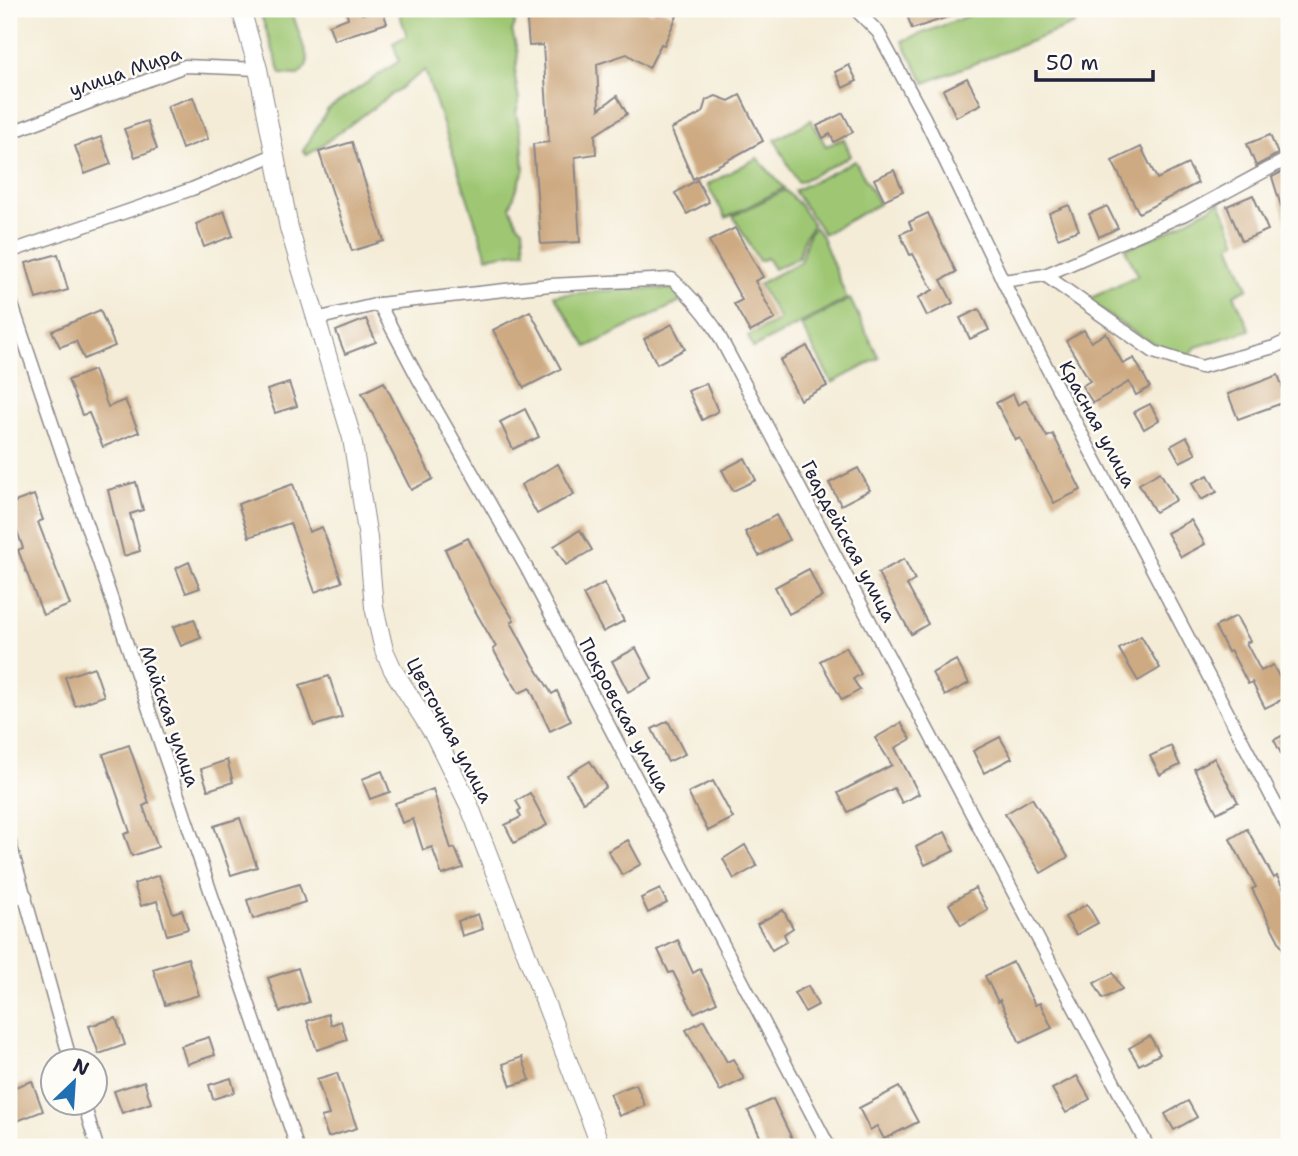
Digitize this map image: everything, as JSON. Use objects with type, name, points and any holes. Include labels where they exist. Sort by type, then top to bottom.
[{"type":"street","name":"Цветочная улица","points":[[241,9],[258,69],[289,228],[341,396],[354,449],[368,538],[374,607],[384,650],[393,670],[435,736],[469,805],[601,1147]]},
{"type":"street","name":"Красная улица","points":[[855,9],[878,32],[923,117],[1003,281],[1289,830]]},
{"type":"street","name":"улица Мира","points":[[9,133],[185,66],[258,69]]},
{"type":"street","points":[[9,252],[192,189],[274,155]]},
{"type":"street","points":[[1003,281],[1045,275],[1185,214],[1289,158]]},
{"type":"street","points":[[1045,275],[1154,352],[1201,367],[1274,347],[1289,340]]},
{"type":"street","name":"Гвардейская улица","points":[[316,319],[380,304],[550,285],[643,279],[672,279],[698,304],[715,328],[1148,1147]]},
{"type":"street","name":"Майская улица","points":[[9,296],[297,1147]]},
{"type":"street","name":"Покровская улица","points":[[380,304],[418,378],[526,567],[830,1147]]},
{"type":"street","points":[[9,840],[66,1048]]},
{"type":"street","points":[[9,898],[26,896]]},
{"type":"street","points":[[88,1118],[97,1147]]},
{"type":"green space","points":[[259,9],[291,9],[308,60],[306,67],[298,75],[281,74]]},
{"type":"green space","points":[[398,9],[514,9],[515,24],[512,31],[518,53],[515,77],[519,100],[516,114],[522,138],[524,170],[510,207],[518,224],[523,228],[525,251],[487,257],[425,70],[318,148],[307,155],[303,151],[328,109],[399,61],[393,43],[407,36]]},
{"type":"green space","points":[[986,9],[1067,9],[1075,24],[925,83],[902,41]]},
{"type":"green space","points":[[811,120],[826,146],[844,139],[851,156],[798,183],[775,140]]},
{"type":"green space","points":[[757,158],[784,188],[726,218],[707,185]]},
{"type":"green space","points":[[855,161],[879,204],[824,234],[794,191]]},
{"type":"green space","points":[[785,190],[800,205],[813,225],[805,236],[798,258],[774,269],[767,258],[759,261],[733,216]]},
{"type":"green space","points":[[1220,202],[1237,241],[1230,245],[1248,288],[1234,295],[1250,330],[1196,347],[1189,356],[1148,341],[1087,300],[1138,275],[1125,249],[1166,232]]},
{"type":"green space","points":[[815,227],[822,237],[847,299],[753,348],[748,336],[780,320],[759,284],[800,262],[809,233]]},
{"type":"green space","points":[[630,289],[676,289],[680,302],[587,347],[554,295]]},
{"type":"green space","points":[[850,299],[879,358],[832,383],[801,325]]},
{"type":"building","points":[[345,9],[360,9],[362,14],[382,9],[387,23],[334,40],[329,25],[348,18]]},
{"type":"building","points":[[642,9],[652,13],[654,9],[661,9],[677,16],[664,45],[661,44],[649,68],[627,54],[597,64],[599,109],[617,96],[627,114],[595,135],[596,154],[575,157],[580,242],[541,244],[533,144],[549,142],[543,45],[529,46],[526,10]]},
{"type":"building","points":[[905,9],[966,9],[966,11],[912,29]]},
{"type":"building","points":[[849,65],[857,81],[843,88],[835,72]]},
{"type":"building","points":[[967,78],[981,104],[956,117],[943,90]]},
{"type":"building","points":[[740,95],[763,141],[693,179],[671,129],[702,113],[706,100],[716,96],[729,101]]},
{"type":"building","points":[[193,97],[208,139],[182,149],[167,106]]},
{"type":"building","points":[[843,113],[853,132],[834,142],[830,134],[823,138],[817,126]]},
{"type":"building","points":[[147,121],[157,149],[135,157],[124,129]]},
{"type":"building","points":[[1270,135],[1278,154],[1256,166],[1247,144]]},
{"type":"building","points":[[101,137],[111,164],[85,174],[75,146]]},
{"type":"building","points":[[352,142],[384,241],[352,251],[319,152]]},
{"type":"building","points":[[1141,147],[1157,179],[1188,164],[1198,183],[1139,213],[1112,161]]},
{"type":"building","points":[[894,170],[903,191],[884,200],[874,179]]},
{"type":"building","points":[[1284,171],[1289,188],[1289,221],[1286,222],[1272,177]]},
{"type":"building","points":[[697,180],[709,202],[687,214],[675,193]]},
{"type":"building","points":[[1253,195],[1268,230],[1242,241],[1227,206]]},
{"type":"building","points":[[1069,205],[1079,230],[1058,238],[1049,213]]},
{"type":"building","points":[[1107,206],[1118,228],[1099,237],[1089,214]]},
{"type":"building","points":[[224,211],[233,236],[204,247],[196,224]]},
{"type":"building","points":[[928,213],[956,272],[941,280],[953,303],[927,316],[918,298],[933,290],[900,234],[912,229],[909,222]]},
{"type":"building","points":[[735,228],[763,277],[755,281],[775,319],[750,332],[734,304],[742,300],[709,241]]},
{"type":"building","points":[[58,254],[68,290],[36,299],[26,263]]},
{"type":"building","points":[[979,309],[989,330],[970,339],[960,318]]},
{"type":"building","points":[[100,310],[115,346],[84,359],[76,341],[60,347],[52,331]]},
{"type":"building","points":[[530,311],[561,369],[524,388],[493,330]]},
{"type":"building","points":[[366,319],[376,342],[345,354],[336,331]]},
{"type":"building","points":[[672,324],[685,349],[657,364],[644,339]]},
{"type":"building","points":[[1084,330],[1091,342],[1106,333],[1123,364],[1134,358],[1150,387],[1136,395],[1129,382],[1093,403],[1082,386],[1090,381],[1066,341]]},
{"type":"building","points":[[807,346],[827,386],[800,400],[780,360]]},
{"type":"building","points":[[94,370],[108,407],[125,400],[139,432],[103,447],[89,413],[82,415],[68,380]]},
{"type":"building","points":[[1278,375],[1288,401],[1238,419],[1228,394]]},
{"type":"building","points":[[384,382],[433,479],[411,490],[362,393]]},
{"type":"building","points":[[289,383],[297,406],[275,413],[267,390]]},
{"type":"building","points":[[706,383],[718,411],[702,420],[688,391]]},
{"type":"building","points":[[1013,394],[1018,405],[1026,400],[1047,437],[1053,434],[1081,490],[1054,503],[1020,438],[1016,440],[996,403]]},
{"type":"building","points":[[1150,404],[1159,420],[1144,429],[1134,412]]},
{"type":"building","points":[[525,409],[539,437],[513,449],[500,422]]},
{"type":"building","points":[[1187,437],[1196,454],[1180,462],[1171,446]]},
{"type":"building","points":[[745,458],[756,480],[733,491],[722,470]]},
{"type":"building","points":[[558,464],[574,494],[537,514],[521,485]]},
{"type":"building","points":[[858,468],[870,490],[841,505],[829,483]]},
{"type":"building","points":[[1160,472],[1176,500],[1155,512],[1139,484]]},
{"type":"building","points":[[1208,475],[1217,492],[1201,500],[1192,483]]},
{"type":"building","points":[[136,482],[143,510],[130,514],[140,551],[124,556],[108,490]]},
{"type":"building","points":[[293,484],[309,532],[322,527],[342,582],[315,592],[290,523],[249,537],[238,504]]},
{"type":"building","points":[[34,495],[43,520],[38,522],[70,605],[43,615],[18,550],[23,548],[9,508],[9,504]]},
{"type":"building","points":[[776,515],[789,540],[759,556],[745,532]]},
{"type":"building","points":[[1191,520],[1205,544],[1181,557],[1167,533]]},
{"type":"building","points":[[580,530],[592,550],[566,565],[554,546]]},
{"type":"building","points":[[468,538],[490,582],[514,620],[511,622],[534,665],[552,694],[557,691],[571,721],[550,731],[530,688],[519,693],[502,665],[493,649],[496,647],[466,595],[445,549]]},
{"type":"building","points":[[904,559],[915,580],[907,585],[928,624],[911,634],[878,573]]},
{"type":"building","points":[[189,562],[200,588],[186,593],[176,568]]},
{"type":"building","points":[[809,569],[822,597],[789,614],[775,587]]},
{"type":"building","points":[[604,583],[624,621],[603,632],[583,595]]},
{"type":"building","points":[[1236,616],[1250,641],[1246,643],[1261,671],[1273,665],[1289,696],[1265,708],[1252,682],[1248,684],[1215,627]]},
{"type":"building","points":[[194,619],[201,638],[181,646],[173,627]]},
{"type":"building","points":[[1141,636],[1160,668],[1138,681],[1119,649]]},
{"type":"building","points":[[846,647],[861,674],[853,679],[860,690],[842,700],[820,661]]},
{"type":"building","points":[[636,648],[652,679],[628,692],[612,661]]},
{"type":"building","points":[[956,660],[969,683],[945,696],[932,673]]},
{"type":"building","points":[[94,667],[104,696],[75,706],[65,677]]},
{"type":"building","points":[[329,676],[342,717],[314,726],[300,685]]},
{"type":"building","points":[[668,721],[685,754],[668,762],[652,729]]},
{"type":"building","points":[[901,723],[911,739],[895,748],[919,794],[902,803],[894,788],[848,812],[838,793],[892,765],[875,738]]},
{"type":"building","points":[[1289,732],[1289,769],[1274,740]]},
{"type":"building","points":[[1000,737],[1012,758],[984,773],[973,751]]},
{"type":"building","points":[[129,745],[149,803],[143,806],[158,847],[132,856],[124,834],[130,832],[103,754]]},
{"type":"building","points":[[1171,746],[1180,765],[1160,775],[1150,756]]},
{"type":"building","points":[[1214,758],[1238,802],[1217,813],[1194,769]]},
{"type":"building","points":[[227,760],[233,782],[208,790],[201,769]]},
{"type":"building","points":[[590,761],[606,787],[583,802],[567,775]]},
{"type":"building","points":[[382,771],[390,792],[370,799],[362,779]]},
{"type":"building","points":[[713,781],[733,818],[708,831],[688,793]]},
{"type":"building","points":[[433,789],[451,849],[455,848],[463,868],[442,875],[432,847],[423,850],[413,819],[402,823],[395,803]]},
{"type":"building","points":[[530,793],[547,825],[514,843],[505,825],[521,817],[518,811],[521,809],[516,801]]},
{"type":"building","points":[[1032,798],[1068,857],[1041,873],[1005,814]]},
{"type":"building","points":[[240,818],[257,867],[231,875],[214,826]]},
{"type":"building","points":[[1247,829],[1289,900],[1289,961],[1252,889],[1256,887],[1230,839]]},
{"type":"building","points":[[945,832],[954,851],[925,865],[916,847]]},
{"type":"building","points":[[628,840],[641,864],[622,875],[608,851]]},
{"type":"building","points":[[745,845],[757,866],[734,879],[723,859]]},
{"type":"building","points":[[159,875],[173,913],[182,910],[188,929],[167,935],[157,901],[141,906],[134,884]]},
{"type":"building","points":[[299,884],[305,902],[253,919],[247,900]]},
{"type":"building","points":[[975,888],[988,910],[961,925],[949,904]]},
{"type":"building","points":[[660,889],[667,903],[648,913],[641,898]]},
{"type":"building","points":[[1087,904],[1098,923],[1076,935],[1065,917]]},
{"type":"building","points":[[783,910],[793,928],[784,934],[787,941],[772,950],[757,924]]},
{"type":"building","points":[[478,914],[483,929],[462,936],[458,921]]},
{"type":"building","points":[[678,940],[693,973],[700,969],[717,1002],[694,1013],[673,972],[669,973],[658,950]]},
{"type":"building","points":[[188,958],[199,995],[165,1005],[153,969]]},
{"type":"building","points":[[1013,962],[1035,1005],[1040,1003],[1052,1028],[1020,1043],[1000,1000],[998,1002],[985,976]]},
{"type":"building","points":[[298,968],[309,1002],[280,1012],[268,978]]},
{"type":"building","points":[[1113,973],[1122,989],[1103,999],[1094,983]]},
{"type":"building","points":[[808,986],[818,1005],[805,1012],[794,993]]},
{"type":"building","points":[[328,1014],[331,1025],[341,1021],[347,1040],[317,1050],[307,1021]]},
{"type":"building","points":[[116,1018],[125,1045],[108,1051],[108,1048],[97,1048],[89,1026]]},
{"type":"building","points":[[704,1020],[727,1062],[733,1059],[744,1079],[720,1091],[686,1030]]},
{"type":"building","points":[[1150,1036],[1160,1054],[1139,1065],[1129,1048]]},
{"type":"building","points":[[209,1037],[215,1055],[187,1064],[181,1046]]},
{"type":"building","points":[[522,1057],[530,1080],[511,1086],[503,1064]]},
{"type":"building","points":[[337,1073],[357,1128],[328,1137],[321,1117],[329,1115],[317,1079]]},
{"type":"building","points":[[1077,1076],[1090,1099],[1066,1113],[1052,1089]]},
{"type":"building","points":[[231,1078],[235,1092],[213,1099],[209,1085]]},
{"type":"building","points":[[32,1081],[38,1097],[38,1113],[9,1124],[9,1089]]},
{"type":"building","points":[[144,1081],[151,1103],[122,1113],[114,1091]]},
{"type":"building","points":[[636,1084],[645,1106],[619,1116],[610,1094]]},
{"type":"building","points":[[899,1087],[918,1122],[884,1139],[877,1126],[870,1130],[859,1108]]},
{"type":"building","points":[[773,1099],[796,1147],[765,1147],[748,1111]]},
{"type":"building","points":[[1188,1101],[1197,1117],[1174,1130],[1165,1114]]}]
